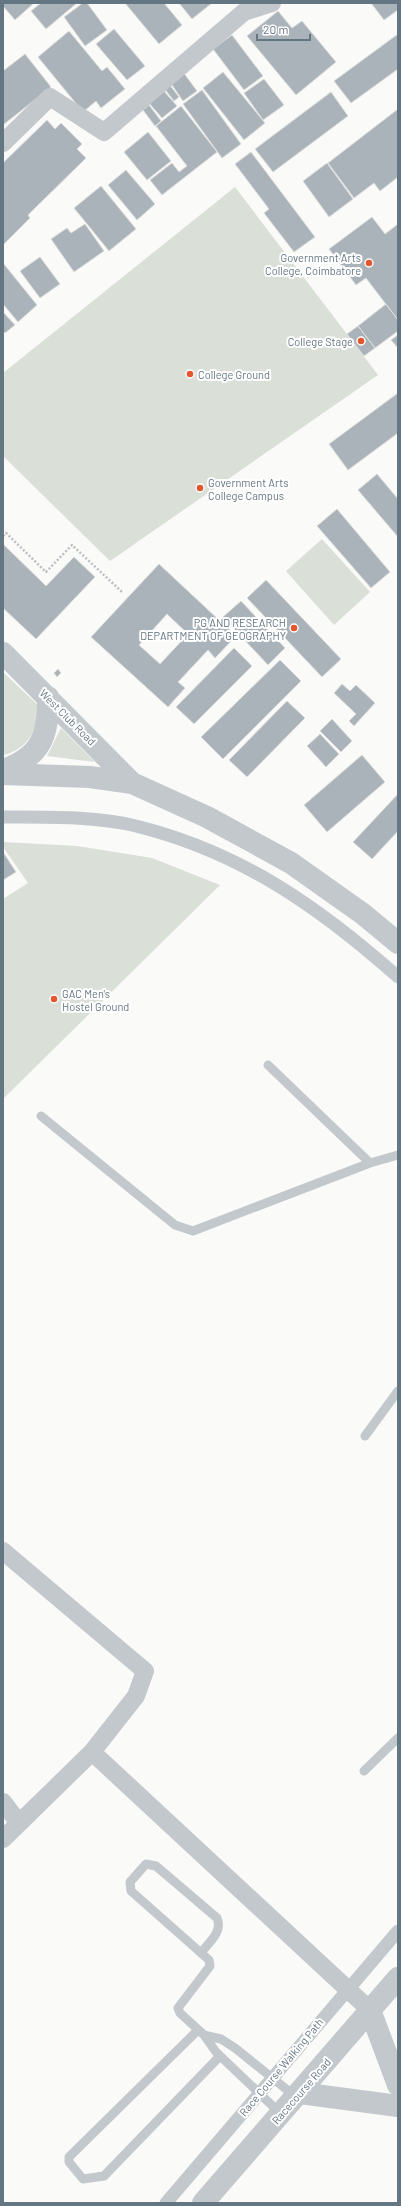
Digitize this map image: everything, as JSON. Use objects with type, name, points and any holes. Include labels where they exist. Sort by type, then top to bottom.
[{"type":"street","points":[[3,143],[50,97],[104,132],[244,12],[272,3]]},
{"type":"street","name":"West Club Road","points":[[3,653],[132,783]]},
{"type":"street","points":[[3,770],[26,758],[40,746],[46,734],[49,713],[48,697]]},
{"type":"street","points":[[3,774],[90,777],[132,783],[207,817],[291,863],[363,914],[398,943]]},
{"type":"street","points":[[3,817],[63,817],[135,826],[219,853],[287,890],[357,941],[398,977]]},
{"type":"street","points":[[3,1551],[145,1671],[136,1696],[92,1752],[3,1839]]},
{"type":"street","points":[[92,1752],[370,2010],[398,2085]]},
{"type":"street","points":[[3,1802],[19,1823]]},
{"type":"street","name":"Race Course Walking Path","points":[[166,2203],[398,1931]]},
{"type":"street","name":"Racecourse Road","points":[[203,2203],[398,1978]]},
{"type":"street","points":[[298,2095],[398,2106]]},
{"type":"lane","points":[[268,1065],[370,1163]]},
{"type":"lane","points":[[41,1116],[175,1225],[193,1231],[370,1163],[398,1156]]},
{"type":"lane","points":[[365,1436],[398,1390]]},
{"type":"lane","points":[[364,1771],[398,1738]]},
{"type":"lane","points":[[201,1953],[218,1931],[220,1925],[217,1918],[156,1866],[146,1864],[130,1882],[131,1891],[201,1953],[209,1960],[210,1966],[178,2008],[180,2013],[201,2032],[220,2056],[281,2114]]},
{"type":"lane","points":[[201,2032],[69,2157],[69,2162],[83,2179],[104,2176],[220,2056]]},
{"type":"lane","points":[[201,2032],[226,2042],[272,2078],[298,2095]]},
{"type":"path","points":[[3,536],[6,533],[46,572],[72,545],[122,592]]},
{"type":"shaded area","name":"College Ground","points":[[235,187],[378,375],[110,561],[3,456],[3,373]]},
{"type":"shaded area","points":[[322,539],[370,592],[334,625],[286,571]]},
{"type":"shaded area","points":[[3,672],[41,708],[30,738],[19,748],[3,755]]},
{"type":"shaded area","points":[[61,728],[95,762],[47,756]]},
{"type":"shaded area","name":"GAC Men's Hostel Ground","points":[[3,842],[77,846],[152,858],[220,885],[3,1099],[3,899],[28,883],[3,847]]},
{"type":"building","points":[[3,3],[34,3],[15,20],[3,6]]},
{"type":"building","points":[[41,3],[77,3],[46,29],[31,11]]},
{"type":"building","points":[[83,3],[87,3],[107,30],[85,46],[64,17]]},
{"type":"building","points":[[125,3],[164,3],[182,25],[159,44]]},
{"type":"building","points":[[179,3],[212,3],[192,19]]},
{"type":"building","points":[[371,3],[398,3],[398,10],[384,20]]},
{"type":"building","points":[[278,11],[292,28],[302,21],[336,62],[296,95],[247,36]]},
{"type":"building","points":[[114,29],[145,66],[127,80],[96,44]]},
{"type":"building","points":[[69,31],[102,71],[107,67],[125,89],[101,108],[96,101],[83,112],[38,57]]},
{"type":"building","points":[[398,34],[398,69],[351,103],[334,81]]},
{"type":"building","points":[[232,35],[263,76],[244,90],[213,49]]},
{"type":"building","points":[[25,54],[51,87],[3,125],[3,71]]},
{"type":"building","points":[[183,72],[197,91],[183,101],[170,82]]},
{"type":"building","points":[[223,72],[265,123],[244,140],[203,88]]},
{"type":"building","points":[[264,79],[284,105],[263,120],[244,93]]},
{"type":"building","points":[[169,84],[179,97],[174,101],[164,88]]},
{"type":"building","points":[[163,90],[177,106],[162,118],[149,103]]},
{"type":"building","points":[[202,90],[241,144],[222,158],[183,104]]},
{"type":"building","points":[[331,92],[348,116],[273,172],[255,149]]},
{"type":"building","points":[[149,105],[161,121],[155,126],[143,110]]},
{"type":"building","points":[[181,106],[217,152],[162,195],[150,180],[172,163],[179,172],[187,166],[156,126]]},
{"type":"building","points":[[398,109],[398,177],[380,191],[374,183],[354,198],[328,163]]},
{"type":"building","points":[[47,120],[55,129],[61,123],[82,144],[77,149],[86,158],[28,215],[30,218],[3,245],[3,163]]},
{"type":"building","points":[[148,132],[171,161],[147,180],[124,152]]},
{"type":"building","points":[[251,152],[315,237],[294,252],[264,213],[269,209],[235,164]]},
{"type":"building","points":[[327,163],[353,199],[329,217],[303,181]]},
{"type":"building","points":[[126,170],[155,204],[137,220],[108,185]]},
{"type":"building","points":[[101,186],[136,229],[109,251],[74,208]]},
{"type":"building","name":"Government Arts College, Coimbatore","points":[[372,217],[385,234],[398,224],[398,320],[366,278],[356,285],[329,249]]},
{"type":"building","points":[[85,224],[104,251],[74,272],[51,239],[67,228],[71,233]]},
{"type":"building","points":[[40,257],[60,284],[40,298],[20,271]]},
{"type":"building","points":[[3,263],[37,305],[18,322],[3,304]]},
{"type":"building","points":[[386,304],[398,320],[398,331],[375,348],[358,326]]},
{"type":"building","points":[[3,312],[15,325],[5,333],[3,331]]},
{"type":"building","name":"College Stage","points":[[358,326],[375,348],[364,356],[347,334]]},
{"type":"building","points":[[398,335],[398,348],[391,340]]},
{"type":"building","points":[[398,393],[398,433],[348,470],[329,444]]},
{"type":"building","points":[[377,474],[398,499],[398,537],[358,490]]},
{"type":"building","points":[[337,509],[390,572],[371,588],[317,526]]},
{"type":"building","points":[[3,544],[46,586],[74,557],[95,577],[36,639],[3,608]]},
{"type":"building","points":[[159,564],[236,636],[215,658],[208,650],[178,682],[185,688],[168,707],[91,637]],"holes":[[[167,614],[188,634],[160,664],[139,645]]]},
{"type":"building","name":"PG AND RESEARCH DEPARTMENT OF GEOGRAPHY","points":[[266,580],[341,659],[322,677],[247,598]]},
{"type":"building","points":[[241,601],[285,648],[268,665],[223,617]]},
{"type":"building","points":[[234,648],[252,666],[194,724],[176,707]]},
{"type":"building","points":[[280,660],[301,681],[223,759],[201,737]]},
{"type":"building","points":[[58,669],[61,673],[57,677],[54,673]]},
{"type":"building","points":[[342,684],[350,691],[356,685],[375,703],[354,726],[349,721],[356,714],[334,693]]},
{"type":"building","points":[[287,701],[305,718],[247,777],[229,760]]},
{"type":"building","points":[[332,719],[352,741],[341,752],[320,731]]},
{"type":"building","points":[[320,734],[339,754],[326,767],[307,746]]},
{"type":"building","points":[[362,755],[385,782],[327,832],[304,805]]},
{"type":"building","points":[[398,794],[398,831],[372,859],[353,842]]},
{"type":"building","points":[[3,852],[16,872],[3,880]]},
{"type":"place","name":"Government Arts College, Coimbatore","points":[[369,263]]},
{"type":"place","name":"College Stage","points":[[361,341]]},
{"type":"place","name":"College Ground","points":[[190,374]]},
{"type":"place","name":"Government Arts College Campus","points":[[200,488]]},
{"type":"place","name":"PG AND RESEARCH DEPARTMENT OF GEOGRAPHY","points":[[294,628]]},
{"type":"place","name":"GAC Men's Hostel Ground","points":[[54,999]]}]
